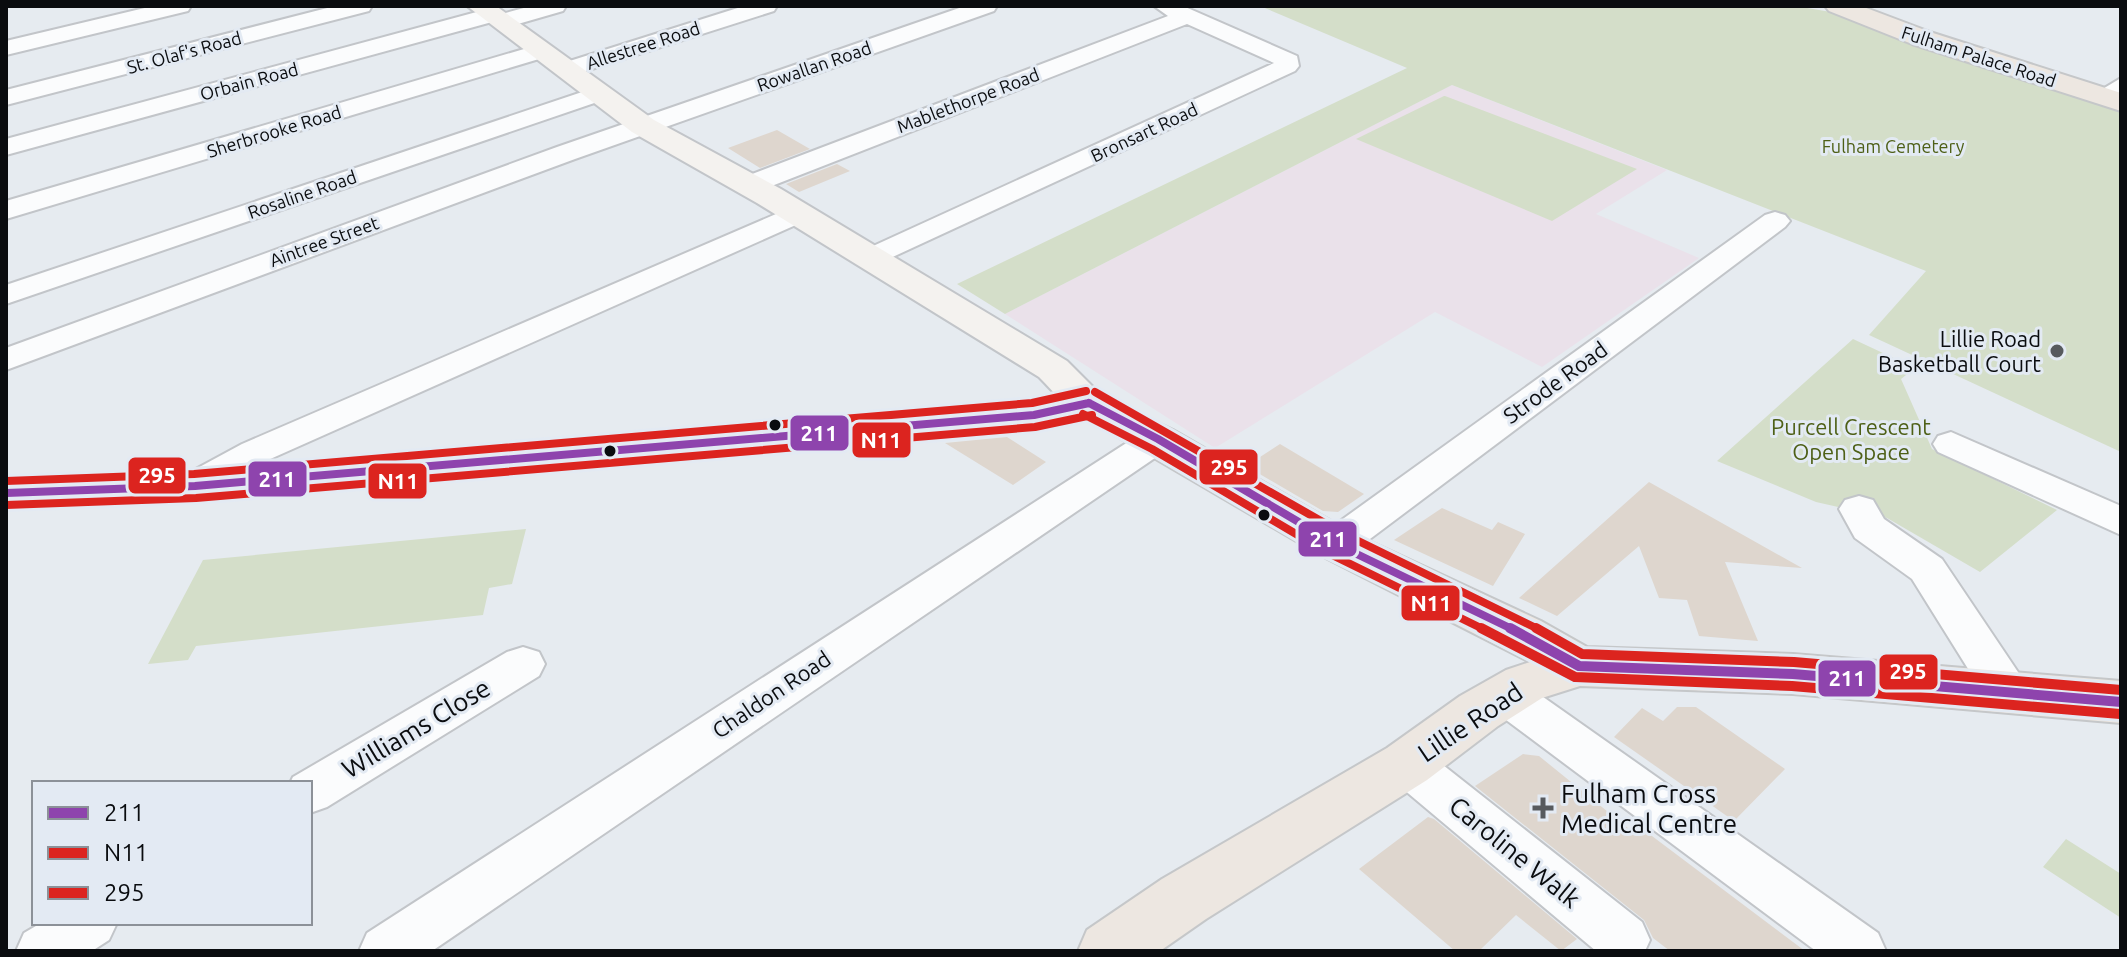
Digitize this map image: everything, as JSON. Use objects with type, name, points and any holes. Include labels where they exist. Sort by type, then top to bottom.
[{"type":"main road","name":"Fulham Palace Road","points":[[1838,6],[1921,38],[2115,94]]},
{"type":"main road","points":[[6,493],[195,486],[1034,415],[1089,403],[1158,439],[1336,544],[1523,634],[1579,666]]},
{"type":"main road","name":"Lillie Road","points":[[1109,951],[1184,899],[1407,764],[1524,684],[1579,666],[1793,674],[2121,702]]},
{"type":"street","points":[[6,48],[180,6]]},
{"type":"street","name":"St. Olaf's Road","points":[[6,98],[361,6]]},
{"type":"street","name":"Orbain Road","points":[[6,147],[492,14],[555,6]]},
{"type":"street","name":"Allestree Road","points":[[553,60],[766,6]]},
{"type":"street","name":"Rowallan Road","points":[[643,126],[986,6]]},
{"type":"street","name":"Mablethorpe Road","points":[[749,185],[1176,11]]},
{"type":"street","name":"Bronsart Road","points":[[871,258],[1287,66],[1289,61],[1176,11]]},
{"type":"street","points":[[492,14],[643,126],[749,185],[1053,369],[1089,403]]},
{"type":"street","name":"Sherbrooke Road","points":[[6,210],[553,60]]},
{"type":"street","name":"Rosaline Road","points":[[6,295],[597,94]]},
{"type":"street","name":"Aintree Street","points":[[6,360],[643,126]]},
{"type":"street","points":[[195,486],[255,452],[797,214]]},
{"type":"street","name":"Strode Road","points":[[1336,544],[1775,221]]},
{"type":"street","name":"Chaldon Road","points":[[386,951],[1158,439]]},
{"type":"street","points":[[1951,444],[2121,522]]},
{"type":"street","points":[[1859,509],[1869,528],[1927,569],[2006,691]]},
{"type":"street","name":"Williams Close","points":[[312,791],[523,664]]},
{"type":"street","points":[[1506,695],[1859,951]]},
{"type":"street","name":"Caroline Walk","points":[[1407,764],[1623,940]]},
{"type":"street","points":[[43,951],[87,925]]},
{"type":"shaded area","points":[[1452,85],[1667,170],[1596,214],[1699,258],[1542,367],[1435,312],[1215,448],[1005,314]]},
{"type":"green space","name":"Fulham Cemetery","points":[[1260,6],[1795,6],[1837,13],[2121,110],[2121,452],[1869,335],[1926,271],[1452,85],[1005,314],[957,284],[1407,68]]},
{"type":"green space","points":[[1444,96],[1637,169],[1552,221],[1356,139]]},
{"type":"green space","name":"Purcell Crescent Open Space","points":[[1853,339],[1915,368],[1901,379],[1932,449],[2057,510],[1980,572],[1887,518],[1816,502],[1717,461]]},
{"type":"green space","points":[[526,529],[512,584],[489,588],[483,615],[196,646],[188,660],[148,664],[203,560]]},
{"type":"green space","points":[[2066,839],[2121,874],[2121,918],[2043,867]]},
{"type":"building","points":[[777,130],[810,149],[760,168],[728,148]]},
{"type":"building","points":[[837,164],[850,171],[799,192],[786,184]]},
{"type":"building","points":[[1007,437],[1046,462],[1013,485],[945,443]]},
{"type":"building","points":[[1280,444],[1364,494],[1338,512],[1323,511],[1246,466]]},
{"type":"building","points":[[1649,482],[1802,568],[1725,562],[1758,641],[1699,636],[1687,600],[1659,598],[1639,546],[1557,616],[1519,598]]},
{"type":"building","points":[[1442,508],[1492,530],[1498,522],[1525,534],[1493,586],[1394,540]]},
{"type":"building","points":[[1677,707],[1696,707],[1785,769],[1734,821],[1614,737],[1642,708],[1663,721]]},
{"type":"building","points":[[1523,754],[1539,756],[1634,833],[1640,827],[1805,951],[1670,951],[1653,938],[1644,920],[1475,786]]},
{"type":"building","points":[[1428,817],[1577,939],[1561,951],[1516,915],[1479,951],[1455,951],[1359,869]]},
{"type":"transit line","name":"295","points":[[6,481],[194,474],[1032,403],[1086,391]]},
{"type":"transit line","name":"295","points":[[1095,392],[1342,533],[1528,623],[1582,654],[1794,662],[2121,690]]},
{"type":"transit line","name":"211","points":[[1089,403],[1158,439],[1336,544],[1523,634],[1579,666],[1793,674],[2121,702]]},
{"type":"transit line","name":"211","points":[[6,493],[195,486],[1034,415],[1089,403]]},
{"type":"transit line","name":"N11","points":[[1083,414],[1152,449],[1330,554],[1517,645],[1575,677],[1792,686],[2120,714]]},
{"type":"transit line","name":"N11","points":[[6,505],[196,498],[1035,427],[1092,415]]},
{"type":"place","name":"Lillie Road Basketball Court","points":[[2057,351]]},
{"type":"place","name":"Fulham Cross Medical Centre","points":[[1543,808]]}]
